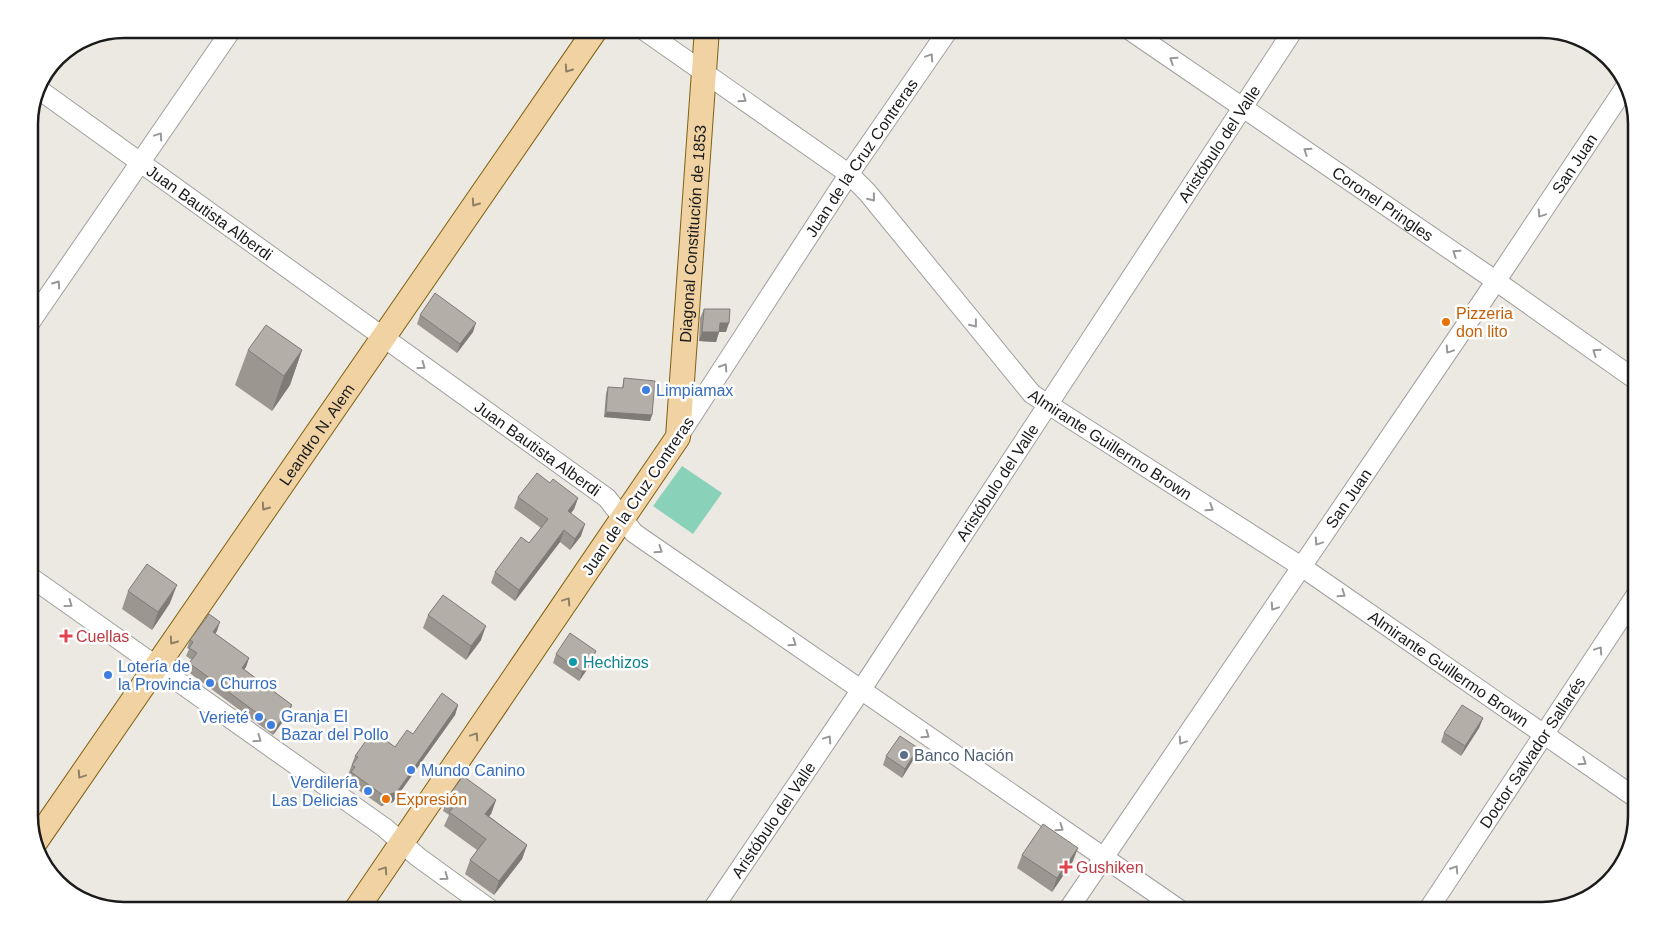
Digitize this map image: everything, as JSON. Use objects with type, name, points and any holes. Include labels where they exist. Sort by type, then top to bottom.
[{"type":"main road","name":"Leandro N. Alem","points":[[40,835],[590,38]]},
{"type":"main road","name":"Diagonal Constitución de 1853","points":[[678,437],[706,38]]},
{"type":"main road","name":"Juan de la Cruz Contreras","points":[[361,902],[678,437]]},
{"type":"street","points":[[38,311],[226,38]]},
{"type":"street","name":"Almirante Guillermo Brown","points":[[655,38],[850,174],[867,192],[1020,382],[1032,394],[1302,567],[1628,792]]},
{"type":"street","name":"Juan de la Cruz Contreras","points":[[678,437],[850,174],[943,38]]},
{"type":"street","name":"Coronel Pringles","points":[[1141,38],[1496,281],[1627,374]]},
{"type":"street","name":"Aristóbulo del Valle","points":[[717,902],[861,690],[1288,38]]},
{"type":"street","name":"Juan Bautista Alberdi","points":[[43,93],[607,498],[634,533],[1168,902]]},
{"type":"street","name":"San Juan","points":[[1073,902],[1496,281],[1622,93]]},
{"type":"street","points":[[38,582],[386,828],[418,858],[480,902]]},
{"type":"street","name":"Doctor Salvador Sallarés","points":[[1433,902],[1628,607]]},
{"type":"green space","points":[[682,466],[722,493],[693,534],[653,506]]},
{"type":"building","points":[[435,293],[476,323],[460,344],[420,315]]},
{"type":"building","points":[[704,309],[730,309],[729,323],[720,323],[719,332],[702,332]]},
{"type":"building","points":[[266,325],[302,350],[284,376],[248,350]]},
{"type":"building","points":[[624,378],[655,381],[652,415],[606,412],[608,387],[623,388]]},
{"type":"building","points":[[537,473],[550,483],[553,479],[578,498],[568,511],[585,524],[575,539],[564,530],[519,590],[495,572],[521,537],[529,543],[548,519],[518,497]]},
{"type":"building","points":[[147,564],[177,585],[158,612],[128,591]]},
{"type":"building","points":[[443,595],[486,626],[471,646],[428,615]]},
{"type":"building","points":[[209,614],[220,622],[213,632],[249,658],[242,668],[292,705],[276,727],[189,663],[197,653],[189,648],[193,642],[190,640]]},
{"type":"building","points":[[570,633],[596,651],[582,672],[556,654]]},
{"type":"building","points":[[442,693],[458,705],[397,792],[384,796],[351,772],[355,767],[352,765],[358,757],[355,756],[373,731],[395,747],[407,730],[413,734]]},
{"type":"building","points":[[1462,705],[1483,718],[1465,746],[1444,733]]},
{"type":"building","points":[[900,736],[918,748],[905,769],[886,756]]},
{"type":"building","points":[[463,776],[496,800],[485,814],[527,845],[499,881],[470,860],[486,839],[449,812],[457,803],[448,797]]},
{"type":"building","points":[[1043,824],[1078,848],[1057,878],[1022,855]]},
{"type":"place","name":"Pizzeria don lito","points":[[1446,322]]},
{"type":"place","name":"Limpiamax","points":[[646,390]]},
{"type":"place","name":"Cuellas","points":[[66,636]]},
{"type":"place","name":"Hechizos","points":[[573,662]]},
{"type":"place","name":"Lotería de la Provincia","points":[[108,675]]},
{"type":"place","name":"Churros","points":[[210,683]]},
{"type":"place","name":"Verieté","points":[[259,717]]},
{"type":"place","name":"Granja El Bazar del Pollo","points":[[271,725]]},
{"type":"place","name":"Banco Nación","points":[[904,755]]},
{"type":"place","name":"Mundo Canino","points":[[411,770]]},
{"type":"place","name":"Verdilería Las Delicias","points":[[368,791]]},
{"type":"place","name":"Expresión","points":[[386,799]]},
{"type":"place","name":"Gushiken","points":[[1066,867]]}]
